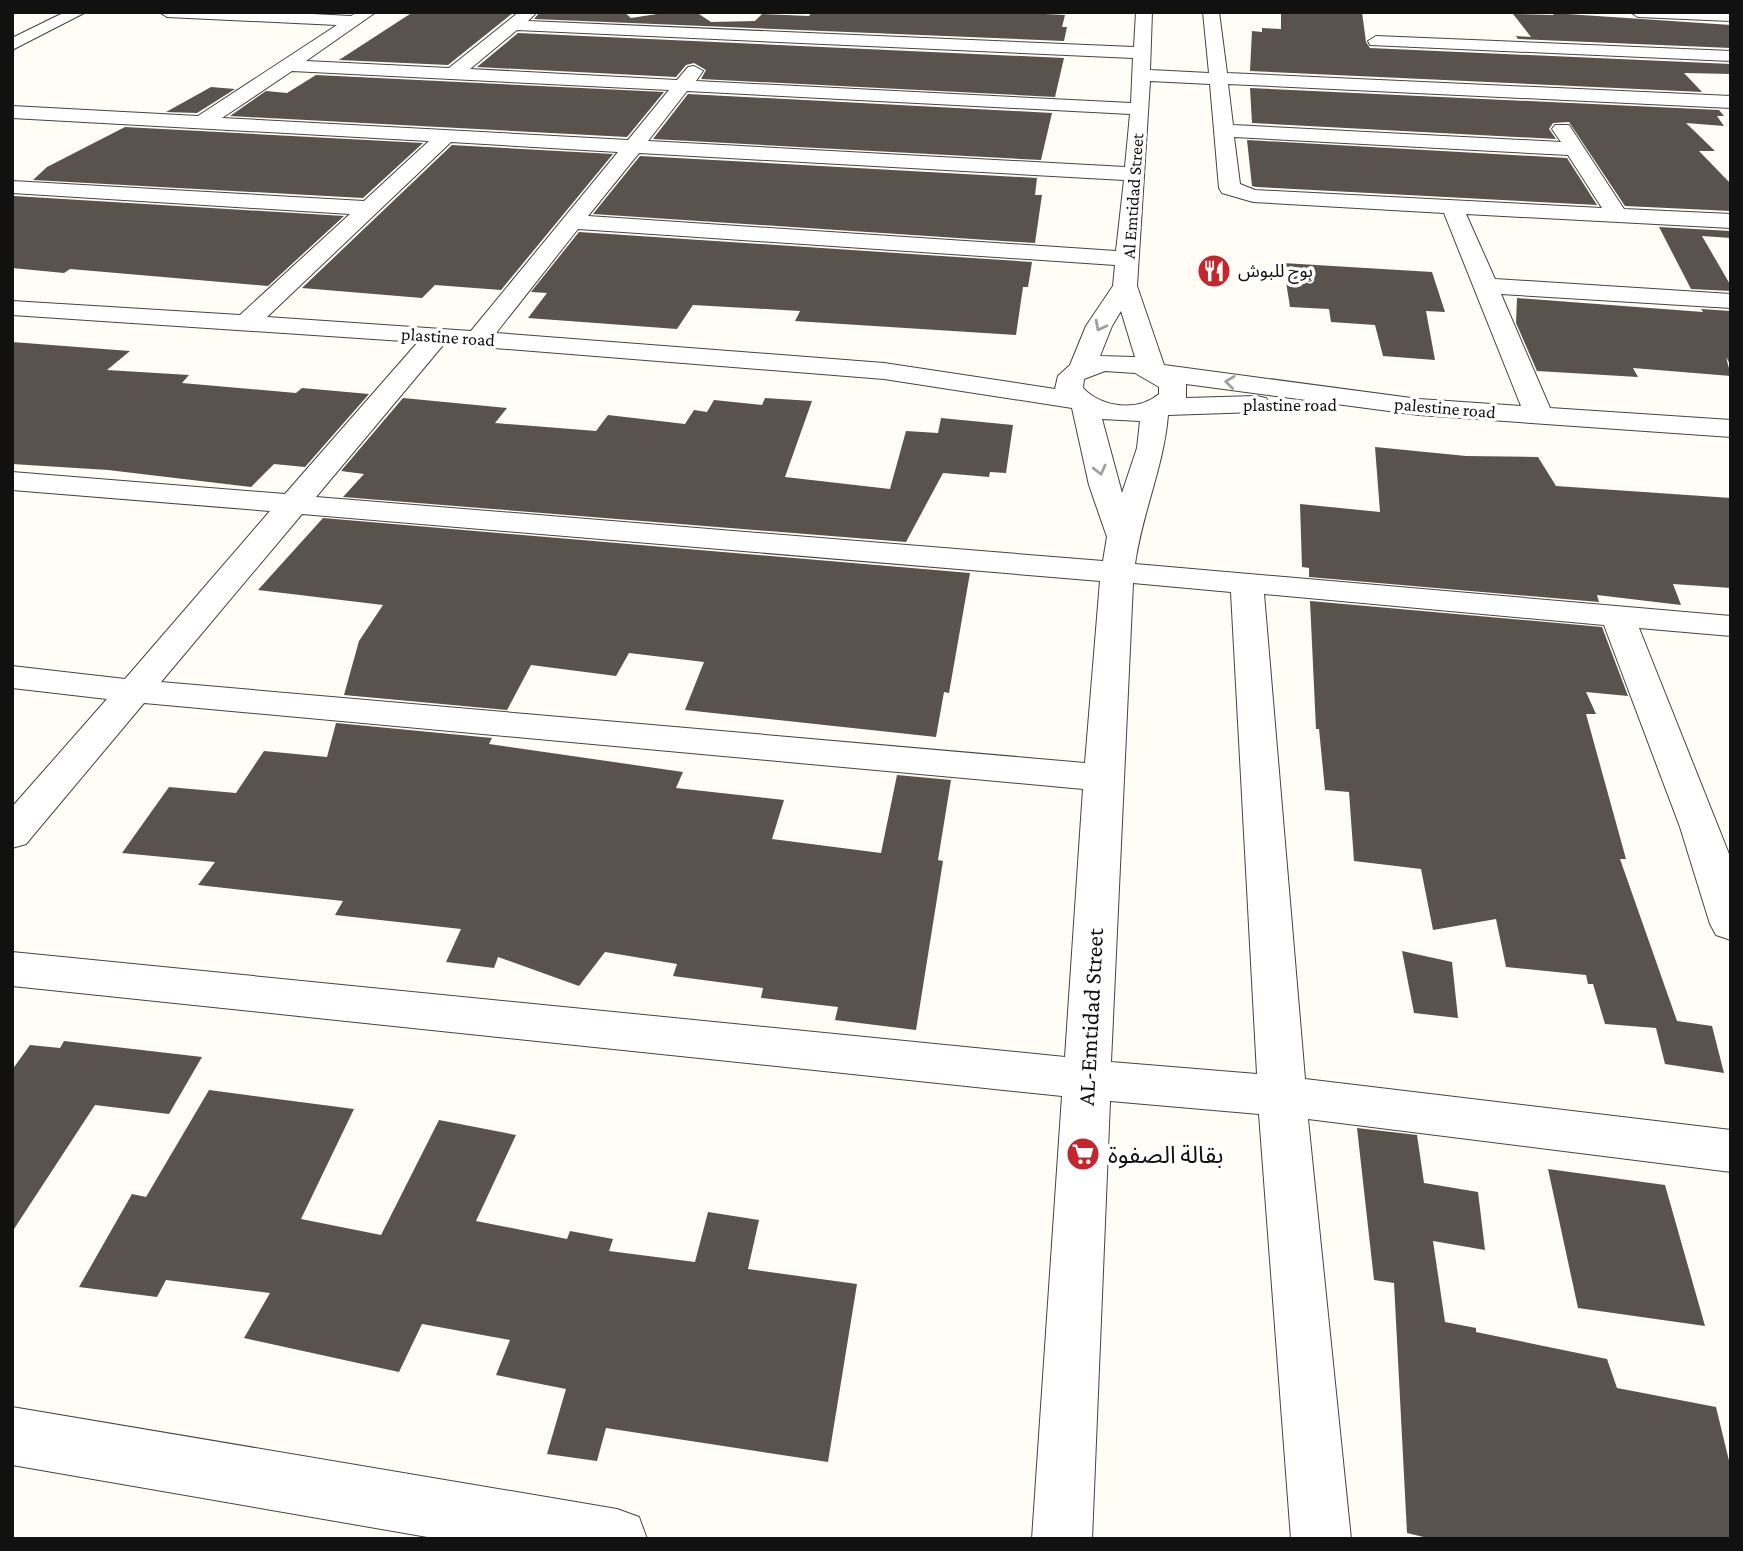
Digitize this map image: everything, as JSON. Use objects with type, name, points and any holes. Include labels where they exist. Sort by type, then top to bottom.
[{"type":"street","points":[[12,45],[78,12]]},
{"type":"street","points":[[167,12],[361,17]]},
{"type":"street","points":[[454,73],[529,12]]},
{"type":"street","points":[[478,339],[741,12]]},
{"type":"street","name":"Al Emtidad Street","points":[[1080,370],[1099,326],[1125,286],[1140,109],[1144,12]]},
{"type":"street","points":[[1211,12],[1216,78],[1226,131],[1230,188],[1239,193],[1453,208],[1731,221]]},
{"type":"street","points":[[1638,12],[1731,16]]},
{"type":"street","points":[[201,123],[361,17]]},
{"type":"street","points":[[1373,22],[1376,41],[1395,87]]},
{"type":"street","points":[[512,25],[1143,53]]},
{"type":"street","points":[[1376,41],[1731,56]]},
{"type":"street","points":[[1683,54],[1728,104]]},
{"type":"street","points":[[287,65],[1140,109]]},
{"type":"street","points":[[1142,75],[1728,104]]},
{"type":"street","points":[[1538,93],[1618,216]]},
{"type":"street","points":[[12,112],[1134,174]]},
{"type":"street","points":[[22,133],[52,115]]},
{"type":"street","points":[[1226,131],[1575,149]]},
{"type":"street","points":[[245,324],[446,136]]},
{"type":"street","points":[[12,187],[367,208]]},
{"type":"street","points":[[1453,208],[1539,415]]},
{"type":"street","points":[[572,222],[1129,259]]},
{"type":"street","points":[[1120,555],[1151,448],[1158,408],[1169,402],[1175,391],[1173,385],[1157,371],[1125,286]]},
{"type":"street","points":[[1484,286],[1731,301]]},
{"type":"street","name":"plastine road","points":[[12,309],[437,336],[884,371],[1083,402],[1120,412],[1273,404],[1419,407]]},
{"type":"street","points":[[12,834],[437,336]]},
{"type":"street","name":"palestine road","points":[[1080,370],[1116,363],[1419,407],[1539,415],[1727,435]]},
{"type":"street","points":[[1080,370],[1068,382],[1069,389],[1083,402],[1120,555]]},
{"type":"street","name":"plastine road","points":[[884,371],[1080,370]]},
{"type":"street","points":[[12,481],[294,505],[1120,555],[1247,583],[1731,626]]},
{"type":"street","name":"AL-Emtidad Street","points":[[1062,1539],[1103,778],[1120,555]]},
{"type":"street","points":[[1247,583],[1282,1096],[1321,1539]]},
{"type":"street","points":[[1617,615],[1715,829],[1731,924]]},
{"type":"street","points":[[12,677],[134,691],[1103,778]]},
{"type":"street","points":[[12,969],[1087,1079],[1282,1096],[1731,1152]]},
{"type":"street","points":[[12,1436],[617,1539]]},
{"type":"building","points":[[413,12],[514,12],[448,65],[339,60]]},
{"type":"building","points":[[540,12],[624,12],[631,18],[670,12],[696,12],[711,22],[755,21],[762,14],[809,16],[812,12],[1005,12],[1065,15],[1062,27],[1067,27],[1064,41],[534,19]]},
{"type":"building","points":[[1281,12],[1362,12],[1366,42],[1370,48],[1731,64],[1731,74],[1684,73],[1702,92],[1250,71],[1252,31],[1262,32],[1262,28],[1281,29]]},
{"type":"building","points":[[1552,13],[1731,25],[1731,48],[1518,39],[1516,36],[1531,37],[1513,14],[1554,15]]},
{"type":"building","points":[[518,33],[1064,58],[1055,97],[701,79],[706,70],[694,63],[686,65],[676,77],[477,67]]},
{"type":"building","points":[[316,75],[664,92],[627,137],[230,116],[266,91],[287,93]]},
{"type":"building","points":[[211,87],[235,89],[197,113],[166,112]]},
{"type":"building","points":[[1250,88],[1719,110],[1724,116],[1717,116],[1724,126],[1686,123],[1715,151],[1699,151],[1731,184],[1731,211],[1625,206],[1569,122],[1553,123],[1549,129],[1556,139],[1252,123]]},
{"type":"building","points":[[688,94],[1052,113],[1041,160],[653,139]]},
{"type":"building","points":[[125,127],[423,143],[363,198],[33,180],[47,167]]},
{"type":"building","points":[[1247,140],[1567,158],[1597,205],[1256,187],[1252,186]]},
{"type":"building","points":[[452,145],[613,154],[501,290],[435,285],[422,298],[302,288]]},
{"type":"building","points":[[640,156],[1037,178],[1035,195],[1042,195],[1035,243],[593,214]]},
{"type":"building","points":[[14,196],[344,216],[268,286],[70,269],[64,273],[12,268]]},
{"type":"building","points":[[1659,227],[1731,231],[1731,238],[1702,236],[1731,286],[1731,291],[1691,289]]},
{"type":"building","points":[[579,232],[1032,262],[1028,287],[1023,287],[1016,335],[795,321],[800,311],[693,305],[677,329],[528,318],[547,293],[531,292]]},
{"type":"building","points":[[1283,263],[1432,272],[1445,312],[1426,311],[1435,360],[1383,356],[1375,325],[1331,322],[1329,309],[1290,307]]},
{"type":"building","points":[[1517,298],[1703,312],[1701,309],[1731,311],[1731,366],[1726,357],[1731,376],[1633,368],[1638,377],[1537,371],[1516,323]]},
{"type":"building","points":[[12,342],[130,351],[107,370],[189,375],[182,383],[296,393],[302,388],[369,394],[305,467],[274,464],[251,487],[108,470],[12,464]]},
{"type":"building","points":[[403,398],[507,408],[495,423],[596,431],[608,415],[685,424],[694,410],[707,412],[714,400],[762,405],[765,398],[812,401],[785,477],[890,489],[906,431],[938,433],[941,418],[1013,425],[1006,473],[990,472],[989,477],[943,473],[906,542],[343,497],[364,474],[341,471]]},
{"type":"building","points":[[1375,447],[1466,456],[1538,457],[1556,486],[1731,498],[1731,588],[1673,584],[1681,605],[1597,595],[1599,602],[1309,577],[1309,568],[1302,567],[1300,504],[1380,512]]},
{"type":"building","points":[[323,518],[970,573],[949,693],[944,692],[936,737],[685,710],[704,662],[629,653],[616,676],[531,665],[507,710],[344,695],[359,641],[383,605],[258,590]]},
{"type":"building","points":[[1310,601],[1602,627],[1628,696],[1586,692],[1596,714],[1586,714],[1626,859],[1620,859],[1677,1021],[1712,1026],[1724,1073],[1665,1064],[1656,1028],[1605,1024],[1593,984],[1588,984],[1586,975],[1506,967],[1496,919],[1433,930],[1421,869],[1354,861],[1349,792],[1325,790],[1319,729],[1316,729]]},
{"type":"building","points":[[336,723],[492,738],[489,744],[683,772],[676,788],[784,800],[772,839],[881,853],[897,775],[951,780],[938,860],[943,861],[916,1030],[835,1020],[838,1007],[761,998],[763,988],[673,976],[677,964],[605,952],[579,986],[498,957],[494,968],[446,962],[461,929],[335,915],[343,901],[198,885],[215,862],[122,853],[169,787],[236,793],[264,751],[327,757]]},
{"type":"building","points":[[1402,951],[1452,962],[1458,1018],[1414,1013]]},
{"type":"building","points":[[64,1041],[202,1057],[169,1114],[95,1105],[12,1232],[12,1070],[30,1045],[60,1048]]},
{"type":"building","points":[[209,1090],[354,1109],[301,1219],[381,1235],[439,1120],[516,1135],[476,1221],[567,1239],[570,1231],[613,1239],[609,1251],[695,1262],[708,1212],[759,1220],[748,1269],[857,1284],[828,1462],[606,1428],[597,1461],[547,1454],[566,1389],[496,1375],[510,1340],[422,1324],[399,1372],[244,1338],[270,1293],[166,1280],[157,1297],[79,1287],[132,1194],[146,1197]]},
{"type":"building","points":[[1357,1128],[1417,1135],[1424,1183],[1478,1192],[1485,1250],[1433,1241],[1445,1322],[1476,1328],[1476,1332],[1607,1359],[1617,1388],[1716,1407],[1731,1469],[1731,1539],[1432,1539],[1407,1533],[1394,1283],[1374,1280]]},
{"type":"building","points":[[1548,1169],[1665,1185],[1705,1326],[1578,1308]]},
{"type":"place","name":"بوح للبوش","points":[[1214,271]]},
{"type":"place","name":"بقالة الصفوة","points":[[1083,1154]]}]
